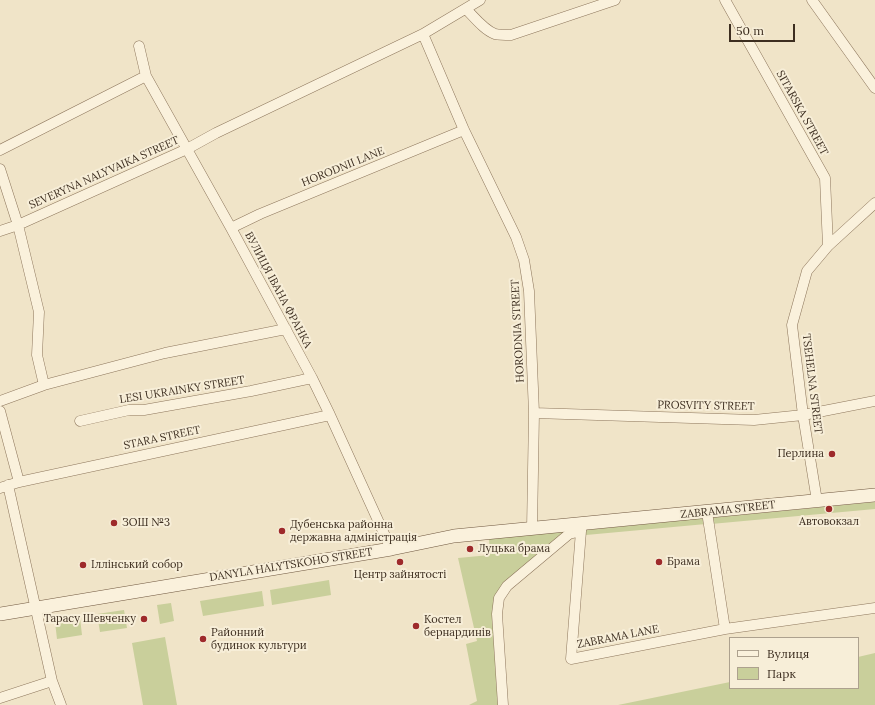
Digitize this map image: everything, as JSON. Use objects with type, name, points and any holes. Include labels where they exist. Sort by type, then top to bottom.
[{"type":"main road","name":"ZABRAMA STREET","points":[[582,528],[707,512],[875,495]]},
{"type":"main road","name":"DANYLA HALYTSKOHO STREET","points":[[0,614],[391,549],[454,536],[532,529],[582,528]]},
{"type":"street","name":"SEVERYNA NALYVAIKA STREET","points":[[0,231],[18,225],[187,149],[216,133],[423,34],[480,0]]},
{"type":"street","points":[[466,9],[483,26],[495,34],[511,35],[615,0]]},
{"type":"street","name":"SITARSKA STREET","points":[[725,0],[825,178],[828,246]]},
{"type":"street","points":[[812,0],[875,88]]},
{"type":"street","name":"HORODNIA STREET","points":[[423,34],[464,130],[516,237],[524,260],[529,291],[534,413],[532,529]]},
{"type":"street","name":"ВУЛИЦЯ ІВАНА ФРАНКА","points":[[139,46],[146,76],[231,228],[312,378],[391,549]]},
{"type":"street","points":[[0,150],[146,76]]},
{"type":"street","name":"HORODNII LANE","points":[[231,228],[260,214],[464,130]]},
{"type":"street","points":[[0,169],[18,225],[39,312],[36,355],[44,385]]},
{"type":"street","name":"TSEHELNA STREET","points":[[817,501],[803,415],[792,325],[807,271],[828,246],[875,203]]},
{"type":"street","points":[[0,401],[44,385],[165,353],[286,329]]},
{"type":"street","name":"LESI UKRAINKY STREET","points":[[80,421],[129,410],[144,410],[251,391],[312,378]]},
{"type":"street","name":"PROSVITY STREET","points":[[534,413],[754,420],[803,415],[875,401]]},
{"type":"street","points":[[0,411],[19,482]]},
{"type":"street","name":"STARA STREET","points":[[4,486],[330,415]]},
{"type":"street","points":[[4,486],[52,681],[61,705]]},
{"type":"street","points":[[707,512],[725,629]]},
{"type":"street","points":[[503,705],[497,614],[499,598],[506,586],[569,534],[582,528]]},
{"type":"street","name":"ZABRAMA LANE","points":[[582,528],[571,659],[725,629],[875,608]]},
{"type":"street","points":[[0,698],[52,681]]},
{"type":"green space","points":[[875,502],[875,509],[711,524],[710,518]]},
{"type":"green space","points":[[706,518],[706,524],[586,535],[586,530]]},
{"type":"green space","points":[[566,531],[495,597],[499,705],[469,705],[477,701],[466,644],[477,641],[458,558],[490,555],[489,539]]},
{"type":"green space","points":[[329,580],[331,595],[272,605],[270,590]]},
{"type":"green space","points":[[262,591],[264,606],[203,616],[200,601]]},
{"type":"green space","points":[[171,603],[174,621],[160,624],[157,605]]},
{"type":"green space","points":[[124,610],[127,628],[100,632],[97,614]]},
{"type":"green space","points":[[80,618],[82,635],[57,639],[55,622]]},
{"type":"green space","points":[[165,637],[177,705],[143,705],[132,643]]},
{"type":"green space","points":[[875,653],[875,705],[618,705],[729,682],[729,689],[859,689],[859,657]]},
{"type":"place","name":"Перлина","points":[[832,454]]},
{"type":"place","name":"Автовокзал","points":[[829,509]]},
{"type":"place","name":"ЗОШ №3","points":[[114,523]]},
{"type":"place","name":"Дубенська районна державна адміністрація","points":[[282,531]]},
{"type":"place","name":"Луцька брама","points":[[470,549]]},
{"type":"place","name":"Центр зайнятості","points":[[400,562]]},
{"type":"place","name":"Брама","points":[[659,562]]},
{"type":"place","name":"Іллінський собор","points":[[83,565]]},
{"type":"place","name":"Тарасу Шевченку","points":[[144,619]]},
{"type":"place","name":"Костел бернардинів","points":[[416,626]]},
{"type":"place","name":"Районний будинок культури","points":[[203,639]]}]
